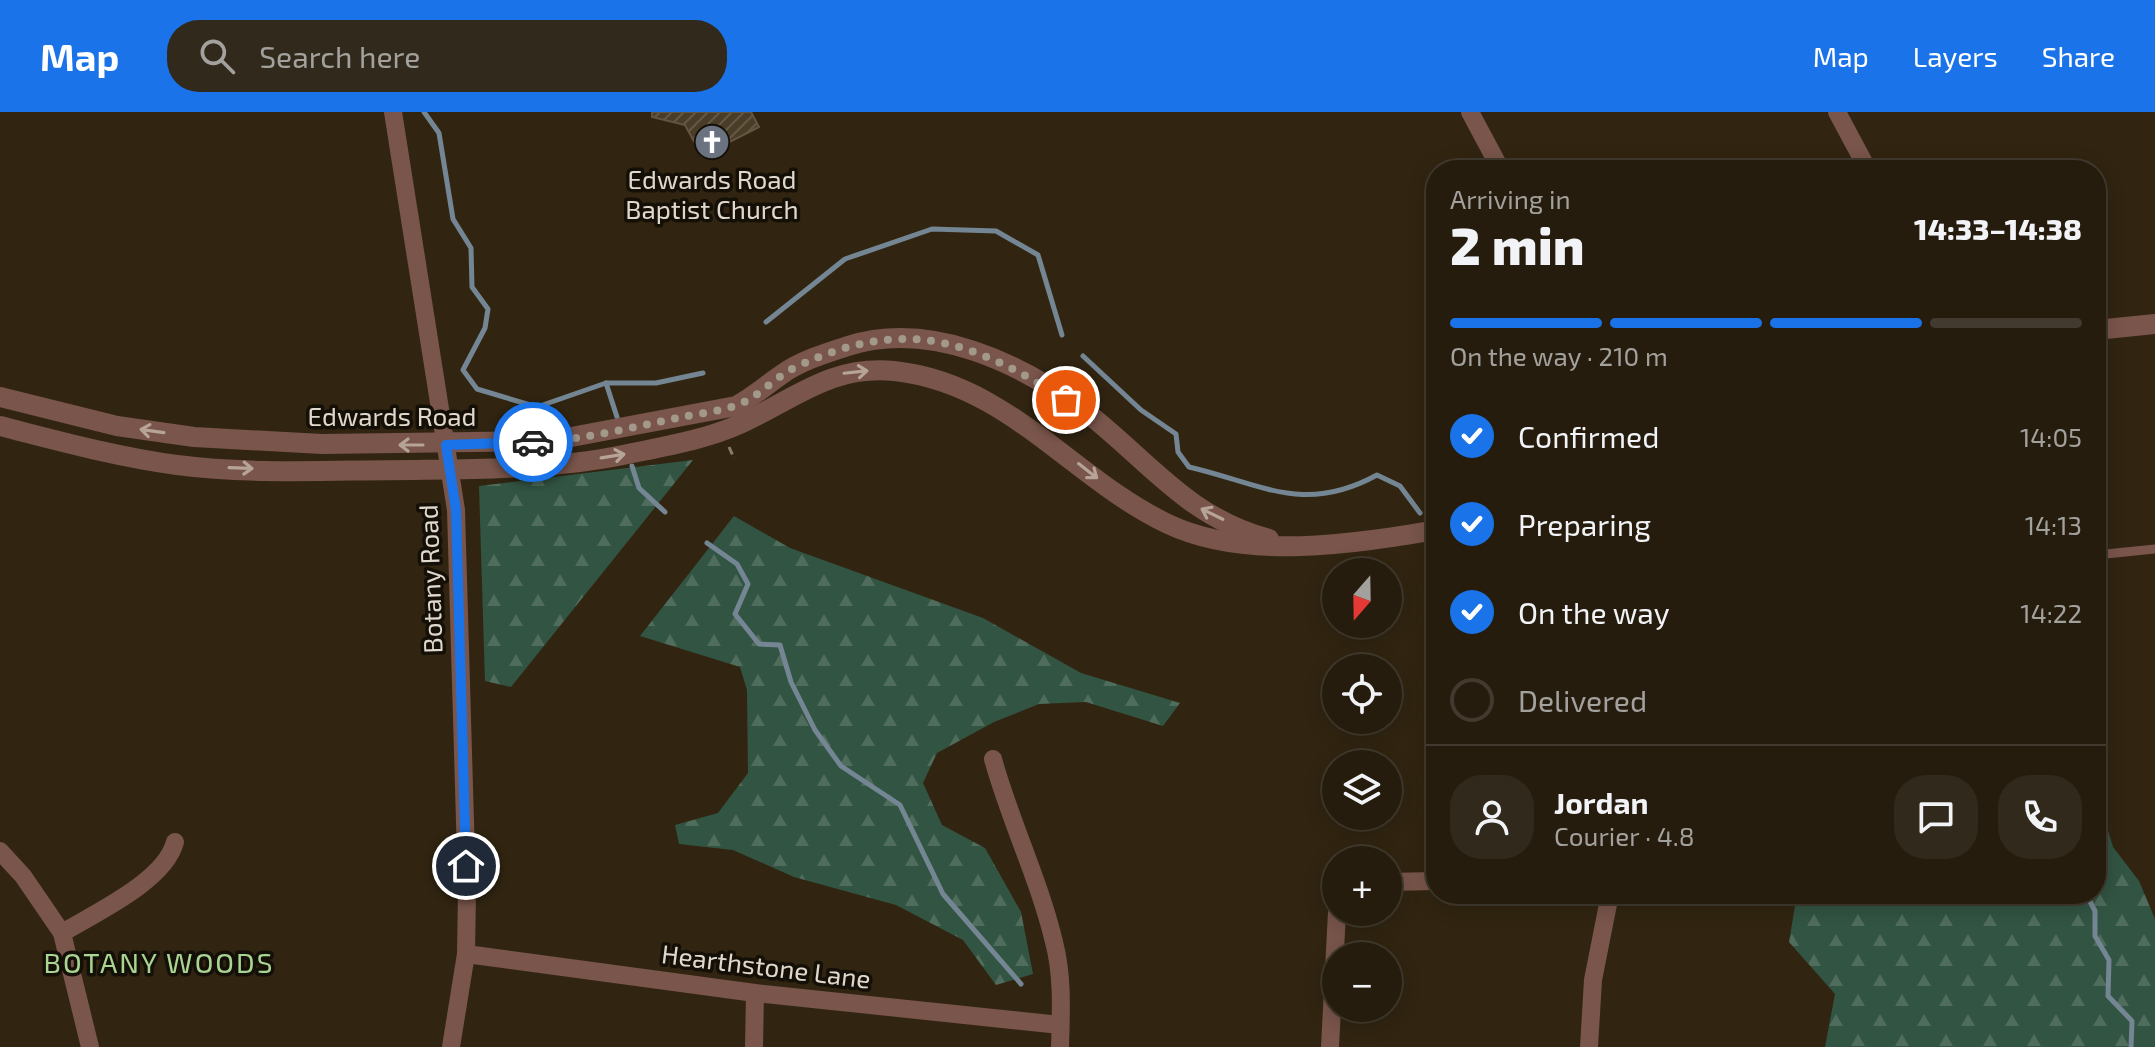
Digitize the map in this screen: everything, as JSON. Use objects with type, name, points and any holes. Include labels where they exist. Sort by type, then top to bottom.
[{"type":"street","name":"Botany Road","points":[[393,112],[456,510],[466,954],[451,1047]]},
{"type":"street","points":[[1470,112],[1496,160]]},
{"type":"street","points":[[1837,112],[1863,160]]},
{"type":"street","points":[[2106,329],[2155,324]]},
{"type":"street","name":"Edwards Road","points":[[0,397],[117,426],[185,436],[322,444],[446,445],[550,441],[736,406],[757,395],[783,373],[852,345],[941,340],[1026,375],[1085,412],[1185,501],[1256,536],[1284,544]]},
{"type":"street","name":"Edwards Road","points":[[0,426],[119,456],[181,465],[320,470],[450,469],[621,456],[736,426],[819,381],[841,374],[895,372],[940,380],[1005,410],[1134,505],[1168,524],[1214,540],[1249,545],[1324,548],[1426,532]]},
{"type":"street","points":[[181,465],[185,436]]},
{"type":"street","points":[[993,759],[1009,817],[1054,942],[1060,975],[1060,1047]]},
{"type":"street","points":[[62,933],[151,877],[170,856],[175,842]]},
{"type":"street","points":[[0,851],[23,876],[62,933],[90,1047]]},
{"type":"street","points":[[1402,882],[1426,881]]},
{"type":"street","points":[[1589,1047],[1593,980],[1608,904]]},
{"type":"street","points":[[1330,1047],[1336,926]]},
{"type":"street","name":"Hearthstone Lane","points":[[466,954],[755,993],[1060,1025]]},
{"type":"street","points":[[754,1047],[755,993]]},
{"type":"lane","points":[[2106,554],[2155,549]]},
{"type":"green space","points":[[693,460],[511,687],[485,681],[479,486]]},
{"type":"green space","points":[[734,516],[790,548],[983,618],[1081,673],[1180,703],[1163,726],[1086,702],[1039,704],[994,722],[937,753],[923,783],[942,825],[985,848],[1021,912],[1033,974],[996,985],[963,940],[896,905],[794,877],[733,850],[679,844],[675,825],[718,813],[748,773],[747,690],[740,667],[640,636]]},
{"type":"green space","points":[[2106,824],[2113,847],[2139,881],[2155,919],[2155,1047],[1825,1047],[1835,994],[1789,942],[1795,904],[2106,904]]},
{"type":"building","name":"Edwards Road Baptist Church","points":[[652,112],[751,112],[759,127],[702,156],[685,125],[652,117]]},
{"type":"waterway","points":[[424,112],[439,133],[453,219],[471,248],[472,287],[488,309],[485,328],[463,370],[477,389],[537,407],[606,383],[656,383],[703,373]]},
{"type":"waterway","points":[[766,322],[845,259],[932,229],[996,231],[1038,255],[1062,335]]},
{"type":"waterway","points":[[1083,356],[1141,410],[1176,434],[1178,452],[1189,467],[1261,488],[1305,495],[1351,487],[1377,475],[1400,486],[1420,513]]},
{"type":"waterway","points":[[606,383],[617,417]]},
{"type":"waterway","points":[[632,466],[639,488],[665,512]]},
{"type":"waterway","points":[[707,543],[737,564],[748,584],[735,614],[759,644],[780,645],[791,682],[815,730],[841,766],[900,805],[943,894],[1021,984]]},
{"type":"waterway","points":[[2091,904],[2095,911],[2095,936],[2109,960],[2108,996],[2132,1021],[2131,1047]]},
{"type":"way so far","points":[[533,442],[615,431],[736,406],[757,395],[783,373],[816,357],[852,345],[902,340],[941,340],[968,348],[1026,375],[1066,400]]},
{"type":"place","name":"Edwards Road Baptist Church","points":[[712,142]]},
{"type":"district","name":"BOTANY WOODS","points":[[159,963]]},
{"type":"route","points":[[466,866],[456,510],[446,445],[533,442]]}]
